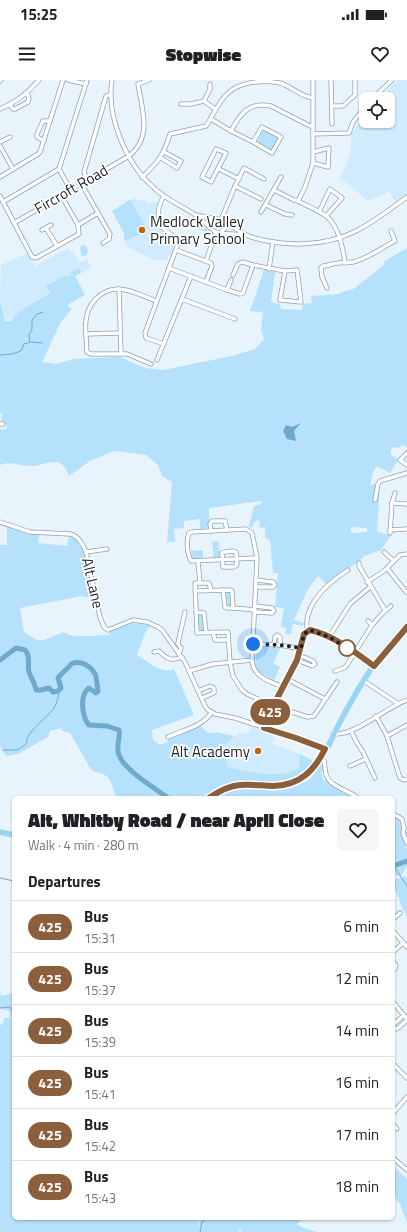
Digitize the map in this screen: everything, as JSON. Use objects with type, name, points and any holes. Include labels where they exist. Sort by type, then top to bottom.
[{"type":"main road","points":[[212,796],[220,791],[240,785],[273,786],[293,783],[312,770],[321,758],[333,734],[364,681],[374,666],[407,627]]},
{"type":"main road","points":[[0,832],[12,835]]},
{"type":"street","points":[[0,109],[10,105],[27,93],[39,80]]},
{"type":"street","points":[[0,177],[38,154],[42,149],[63,80]]},
{"type":"street","points":[[3,202],[59,169],[87,82],[68,80]]},
{"type":"street","points":[[112,80],[112,108],[122,144],[142,177],[164,196],[195,214],[215,231],[246,235],[273,242],[305,244],[339,238],[366,226],[406,199],[407,204]]},
{"type":"street","points":[[129,156],[138,146],[144,134],[138,84],[149,80]]},
{"type":"street","points":[[142,177],[155,166],[161,158],[170,134],[206,126],[227,93],[243,84],[261,80],[280,83],[313,98]]},
{"type":"street","points":[[298,201],[305,187],[312,163],[313,80]]},
{"type":"street","points":[[331,80],[332,124]]},
{"type":"street","points":[[332,106],[343,106],[356,95],[355,80]]},
{"type":"street","points":[[379,92],[392,80]]},
{"type":"street","points":[[181,104],[191,104],[204,100],[210,89],[210,84]]},
{"type":"street","points":[[10,105],[15,109],[28,102],[29,98],[27,93]]},
{"type":"street","points":[[87,180],[84,172],[106,96],[111,94]]},
{"type":"street","points":[[204,100],[216,109]]},
{"type":"street","points":[[231,131],[239,117],[247,110],[255,106],[264,105],[271,106],[310,126],[313,126]]},
{"type":"street","points":[[313,134],[349,133],[353,122],[359,115]]},
{"type":"street","points":[[211,119],[272,153],[281,137],[262,127],[253,142]]},
{"type":"street","points":[[44,141],[37,137],[36,134],[43,121],[50,121]]},
{"type":"street","points":[[0,142],[10,137]]},
{"type":"street","points":[[0,146],[13,169]]},
{"type":"street","points":[[312,163],[328,167],[329,148],[313,152]]},
{"type":"street","points":[[216,149],[226,154],[219,169],[211,182],[202,177],[216,149]]},
{"type":"street","points":[[161,158],[177,168],[181,161],[164,152]]},
{"type":"street","name":"Fircroft Road","points":[[14,223],[129,156]]},
{"type":"street","points":[[221,221],[244,168],[264,179]]},
{"type":"street","points":[[59,169],[70,189]]},
{"type":"street","points":[[219,169],[239,179]]},
{"type":"street","points":[[261,212],[281,177]]},
{"type":"street","points":[[81,183],[110,234],[109,239],[103,243]]},
{"type":"street","points":[[235,186],[261,199]]},
{"type":"street","points":[[319,212],[330,189],[342,198],[326,216]]},
{"type":"street","points":[[274,190],[326,216],[336,228],[345,263]]},
{"type":"street","points":[[0,196],[32,257],[36,258],[79,234],[78,225],[61,195]]},
{"type":"street","points":[[164,196],[159,204],[158,220],[167,233],[178,238],[179,241],[145,333],[146,338],[164,344]]},
{"type":"street","points":[[266,204],[284,214],[293,214]]},
{"type":"street","points":[[78,225],[98,213]]},
{"type":"street","points":[[195,214],[221,221],[246,235]]},
{"type":"street","points":[[206,261],[215,231],[213,223],[221,221]]},
{"type":"street","points":[[221,221],[225,228],[221,232]]},
{"type":"street","points":[[51,225],[44,229],[57,246]]},
{"type":"street","points":[[327,288],[322,277],[323,266],[354,262],[370,256],[381,250],[384,246],[395,241],[390,231]]},
{"type":"street","points":[[269,269],[273,242]]},
{"type":"street","points":[[176,250],[211,263],[212,266],[206,282]]},
{"type":"street","points":[[233,274],[238,264],[242,262],[269,269],[285,271],[297,270],[301,302],[280,300],[285,271]]},
{"type":"street","points":[[169,268],[240,294],[243,293],[253,266]]},
{"type":"street","points":[[157,360],[190,276]]},
{"type":"street","points":[[227,290],[231,280]]},
{"type":"street","points":[[151,364],[127,354],[89,353],[87,350],[86,321],[92,303],[105,292],[119,289],[156,301]]},
{"type":"street","points":[[119,289],[121,353]]},
{"type":"street","points":[[182,299],[235,319]]},
{"type":"street","points":[[86,334],[120,333]]},
{"type":"street","points":[[407,453],[400,460],[407,465]]},
{"type":"street","points":[[375,500],[380,481],[407,473]]},
{"type":"street","points":[[395,493],[392,503],[390,531],[407,529]]},
{"type":"street","points":[[392,503],[407,504]]},
{"type":"street","points":[[211,531],[210,524],[212,521],[225,521],[227,530]]},
{"type":"street","name":"Alt Lane","points":[[0,522],[30,532],[73,535],[83,546],[86,552],[100,617],[104,627],[108,630],[133,620],[147,622],[162,630],[189,671],[205,706],[212,712]]},
{"type":"street","points":[[257,558],[198,562],[191,561],[189,556],[189,533],[246,529],[250,530],[252,533],[257,558],[257,587],[252,660],[253,667],[257,673],[283,687]]},
{"type":"street","points":[[86,552],[107,549]]},
{"type":"street","points":[[225,552],[236,552],[237,566],[225,568],[223,567],[222,560],[222,554],[225,552]]},
{"type":"street","points":[[384,552],[394,561]]},
{"type":"street","points":[[367,582],[387,568],[400,555],[407,554]]},
{"type":"street","points":[[198,562],[200,583]]},
{"type":"street","points":[[359,563],[358,566],[385,610]]},
{"type":"street","points":[[387,568],[406,592]]},
{"type":"street","points":[[308,630],[306,625],[310,609],[320,594],[328,584],[348,570]]},
{"type":"street","points":[[257,580],[273,582],[275,584],[273,587],[257,587]]},
{"type":"street","points":[[211,590],[209,583],[195,583],[197,633],[227,632],[233,676],[242,690],[273,706],[308,717],[314,716],[337,682]]},
{"type":"street","points":[[329,637],[350,604],[370,587]]},
{"type":"street","points":[[223,590],[226,608],[255,610]]},
{"type":"street","points":[[195,591],[230,590],[232,591],[233,608]]},
{"type":"street","points":[[335,671],[347,665],[356,653],[372,625],[385,610],[391,606]]},
{"type":"street","name":"Alt Lane","points":[[180,656],[181,648],[178,643],[185,612]]},
{"type":"street","points":[[196,612],[204,613],[206,632]]},
{"type":"street","points":[[368,621],[372,625]]},
{"type":"street","points":[[308,630],[329,637],[374,666]]},
{"type":"street","points":[[264,728],[273,706],[300,655],[304,634],[308,630]]},
{"type":"street","points":[[213,632],[215,640],[228,640]]},
{"type":"street","points":[[274,645],[275,637],[277,635],[280,638],[280,645]]},
{"type":"street","points":[[173,646],[178,643]]},
{"type":"street","points":[[253,644],[280,645],[301,648]]},
{"type":"street","points":[[154,652],[158,651],[168,659],[174,660],[180,656]]},
{"type":"street","points":[[297,660],[312,666],[315,664],[314,660],[300,655]]},
{"type":"street","points":[[189,671],[213,664],[252,660]]},
{"type":"street","points":[[288,679],[325,699]]},
{"type":"street","points":[[364,681],[397,704]]},
{"type":"street","points":[[198,691],[210,686],[214,688],[214,693],[202,698]]},
{"type":"street","points":[[333,734],[341,735],[351,731],[397,704],[407,700]]},
{"type":"street","points":[[168,737],[202,722],[209,717],[212,712],[235,718],[325,749]]},
{"type":"street","points":[[376,716],[387,736],[400,778],[404,780],[407,779]]},
{"type":"street","points":[[387,736],[407,724]]},
{"type":"street","points":[[351,731],[375,778]]},
{"type":"street","points":[[321,758],[324,761],[326,775],[329,780],[355,796]]},
{"type":"street","points":[[350,766],[366,759]]},
{"type":"street","points":[[395,815],[402,819],[404,828],[403,833],[407,843]]},
{"type":"street","points":[[402,819],[407,817]]},
{"type":"street","points":[[395,917],[400,913]]},
{"type":"street","points":[[395,933],[407,947]]},
{"type":"street","points":[[395,950],[403,943]]},
{"type":"street","points":[[395,1004],[406,1017],[395,1025]]},
{"type":"street","points":[[395,1066],[407,1078]]},
{"type":"street","points":[[395,1111],[407,1099]]},
{"type":"street","points":[[395,1160],[407,1170]]},
{"type":"shaded area","points":[[397,80],[407,80],[407,195],[396,203],[389,192],[368,201],[339,177],[345,170],[351,149],[351,135],[359,123],[359,128],[395,128],[395,92],[386,92]]},
{"type":"shaded area","points":[[263,130],[278,138],[272,150],[257,142]]},
{"type":"shaded area","name":"Medlock Valley Primary School","points":[[134,197],[136,200],[141,201],[144,199],[148,203],[154,201],[158,203],[155,214],[159,226],[166,235],[176,239],[177,242],[172,255],[169,256],[167,261],[151,259],[125,245],[124,233],[112,211]]},
{"type":"shaded area","points":[[130,200],[146,228],[145,232],[124,241],[124,233],[112,211]]},
{"type":"shaded area","points":[[199,221],[212,235],[197,228]]},
{"type":"shaded area","points":[[82,244],[87,247],[88,250],[87,254],[82,257],[80,249]]},
{"type":"shaded area","points":[[68,248],[71,252],[73,251],[79,263],[87,259],[91,268],[75,276],[85,295],[59,309],[49,292],[16,318],[5,320],[0,300],[1,265],[27,253],[35,266]]},
{"type":"shaded area","points":[[407,248],[407,448],[404,445],[391,449],[391,454],[398,460],[390,473],[377,466],[373,473],[370,485],[380,484],[377,531],[391,535],[381,550],[364,556],[358,563],[347,568],[326,584],[318,576],[308,589],[294,620],[304,623],[303,626],[293,624],[291,634],[285,634],[286,628],[281,627],[284,608],[275,607],[278,573],[273,573],[270,540],[265,538],[266,527],[260,528],[259,520],[254,522],[252,528],[249,526],[254,506],[261,504],[262,501],[209,508],[209,528],[200,529],[200,519],[184,521],[184,528],[174,529],[175,542],[167,542],[172,482],[162,476],[158,465],[146,455],[114,451],[90,461],[69,476],[63,466],[57,462],[35,466],[26,466],[13,463],[0,465],[0,429],[6,430],[7,425],[1,422],[2,413],[0,413],[0,301],[5,321],[10,321],[20,311],[50,293],[46,286],[66,275],[67,277],[71,275],[70,273],[79,268],[81,273],[75,276],[85,295],[67,305],[72,309],[61,322],[42,362],[56,364],[74,359],[120,357],[145,368],[163,370],[232,356],[255,349],[264,339],[261,330],[263,312],[250,311],[264,270],[275,272],[271,302],[280,304],[281,309],[302,310],[302,304],[312,303],[311,296],[339,294],[355,288],[385,264],[383,262]],"holes":[[[351,527],[367,528],[367,532],[351,533]]]},
{"type":"shaded area","points":[[301,423],[294,431],[296,441],[287,439],[283,431],[286,425],[292,427]]},
{"type":"shaded area","points":[[7,525],[26,533],[40,533],[38,543],[67,546],[69,536],[81,545],[85,553],[95,599],[82,596],[20,608],[24,632],[37,640],[44,640],[64,632],[79,636],[109,635],[110,631],[130,624],[139,623],[151,625],[145,633],[137,655],[159,669],[174,669],[194,715],[152,730],[153,740],[160,745],[167,742],[169,738],[199,725],[208,733],[215,732],[235,736],[221,749],[228,756],[228,767],[264,774],[281,774],[299,769],[300,754],[315,762],[311,769],[289,780],[278,783],[243,781],[218,788],[207,796],[115,796],[110,780],[100,773],[94,772],[70,733],[62,731],[61,728],[50,731],[48,737],[18,754],[6,756],[0,746],[0,545],[7,545]]},
{"type":"shaded area","points":[[218,541],[221,557],[214,558],[212,542]]},
{"type":"shaded area","points":[[191,551],[203,551],[203,559],[192,558]]},
{"type":"shaded area","points":[[227,590],[231,592],[231,607],[226,605],[225,593]]},
{"type":"shaded area","points":[[203,613],[205,629],[204,631],[201,631],[198,626],[198,614]]},
{"type":"shaded area","points":[[257,646],[281,647],[273,663],[280,667],[274,680],[258,671],[255,663]]},
{"type":"shaded area","name":"Alt Academy","points":[[251,726],[275,734],[272,744],[300,754],[299,769],[289,773],[274,775],[257,774],[228,767],[227,761],[221,749],[240,732],[248,734]]},
{"type":"shaded area","points":[[322,763],[324,764],[324,771],[321,772],[324,781],[327,779],[353,796],[219,796],[241,787],[283,787],[300,784],[308,780]]},
{"type":"shaded area","points":[[395,816],[400,819],[402,835],[407,831],[407,846],[405,847],[407,849],[407,866],[401,876],[395,875]]},
{"type":"shaded area","points":[[405,876],[407,877],[407,915],[402,908],[395,890],[395,880],[396,878],[399,879]]},
{"type":"shaded area","points":[[0,991],[1,996],[12,993],[12,1220],[198,1220],[200,1228],[199,1220],[302,1220],[297,1224],[303,1228],[318,1232],[241,1232],[240,1227],[239,1232],[0,1232],[0,1025],[3,1024],[4,1018],[9,1018],[10,1014],[8,1010],[0,1009]]},
{"type":"shaded area","points":[[395,1168],[407,1179],[407,1223],[400,1204],[395,1198]]},
{"type":"waterway","points":[[0,355],[12,354],[21,351],[24,344],[30,342],[29,335],[32,329],[32,320],[37,314],[43,312]]},
{"type":"waterway","points":[[31,342],[42,343]]},
{"type":"waterway","points":[[0,660],[16,648],[25,650],[28,657],[28,669],[36,690],[49,688],[53,692],[58,691],[61,688],[58,678],[71,664],[81,663],[88,666],[96,676],[98,691],[96,693],[89,688],[84,696],[83,712],[89,725],[107,726],[119,730],[118,751],[122,761],[133,773],[165,796]]},
{"type":"waterway","points":[[3,750],[18,750],[26,744],[30,733],[55,706],[59,693],[58,691]]},
{"type":"waterway","points":[[395,865],[407,861]]},
{"type":"waterway","points":[[395,868],[407,886]]},
{"type":"waterway","points":[[0,878],[12,881]]},
{"type":"waterway","points":[[0,1008],[10,1007],[12,1010]]},
{"type":"waterway","points":[[200,1232],[202,1222],[205,1220]]},
{"type":"bus line","name":"425","points":[[212,796],[220,791],[240,785],[273,786],[293,783],[312,770],[321,758],[325,749],[264,728],[269,714],[297,660],[304,634],[307,631],[310,630],[329,637],[374,666],[407,627]]},
{"type":"place","name":"Medlock Valley Primary School","points":[[142,230]]},
{"type":"place","name":"Alt Academy","points":[[258,751]]},
{"type":"route","points":[[253,644],[280,645],[301,648],[304,634],[310,630],[329,637],[347,648]]}]
